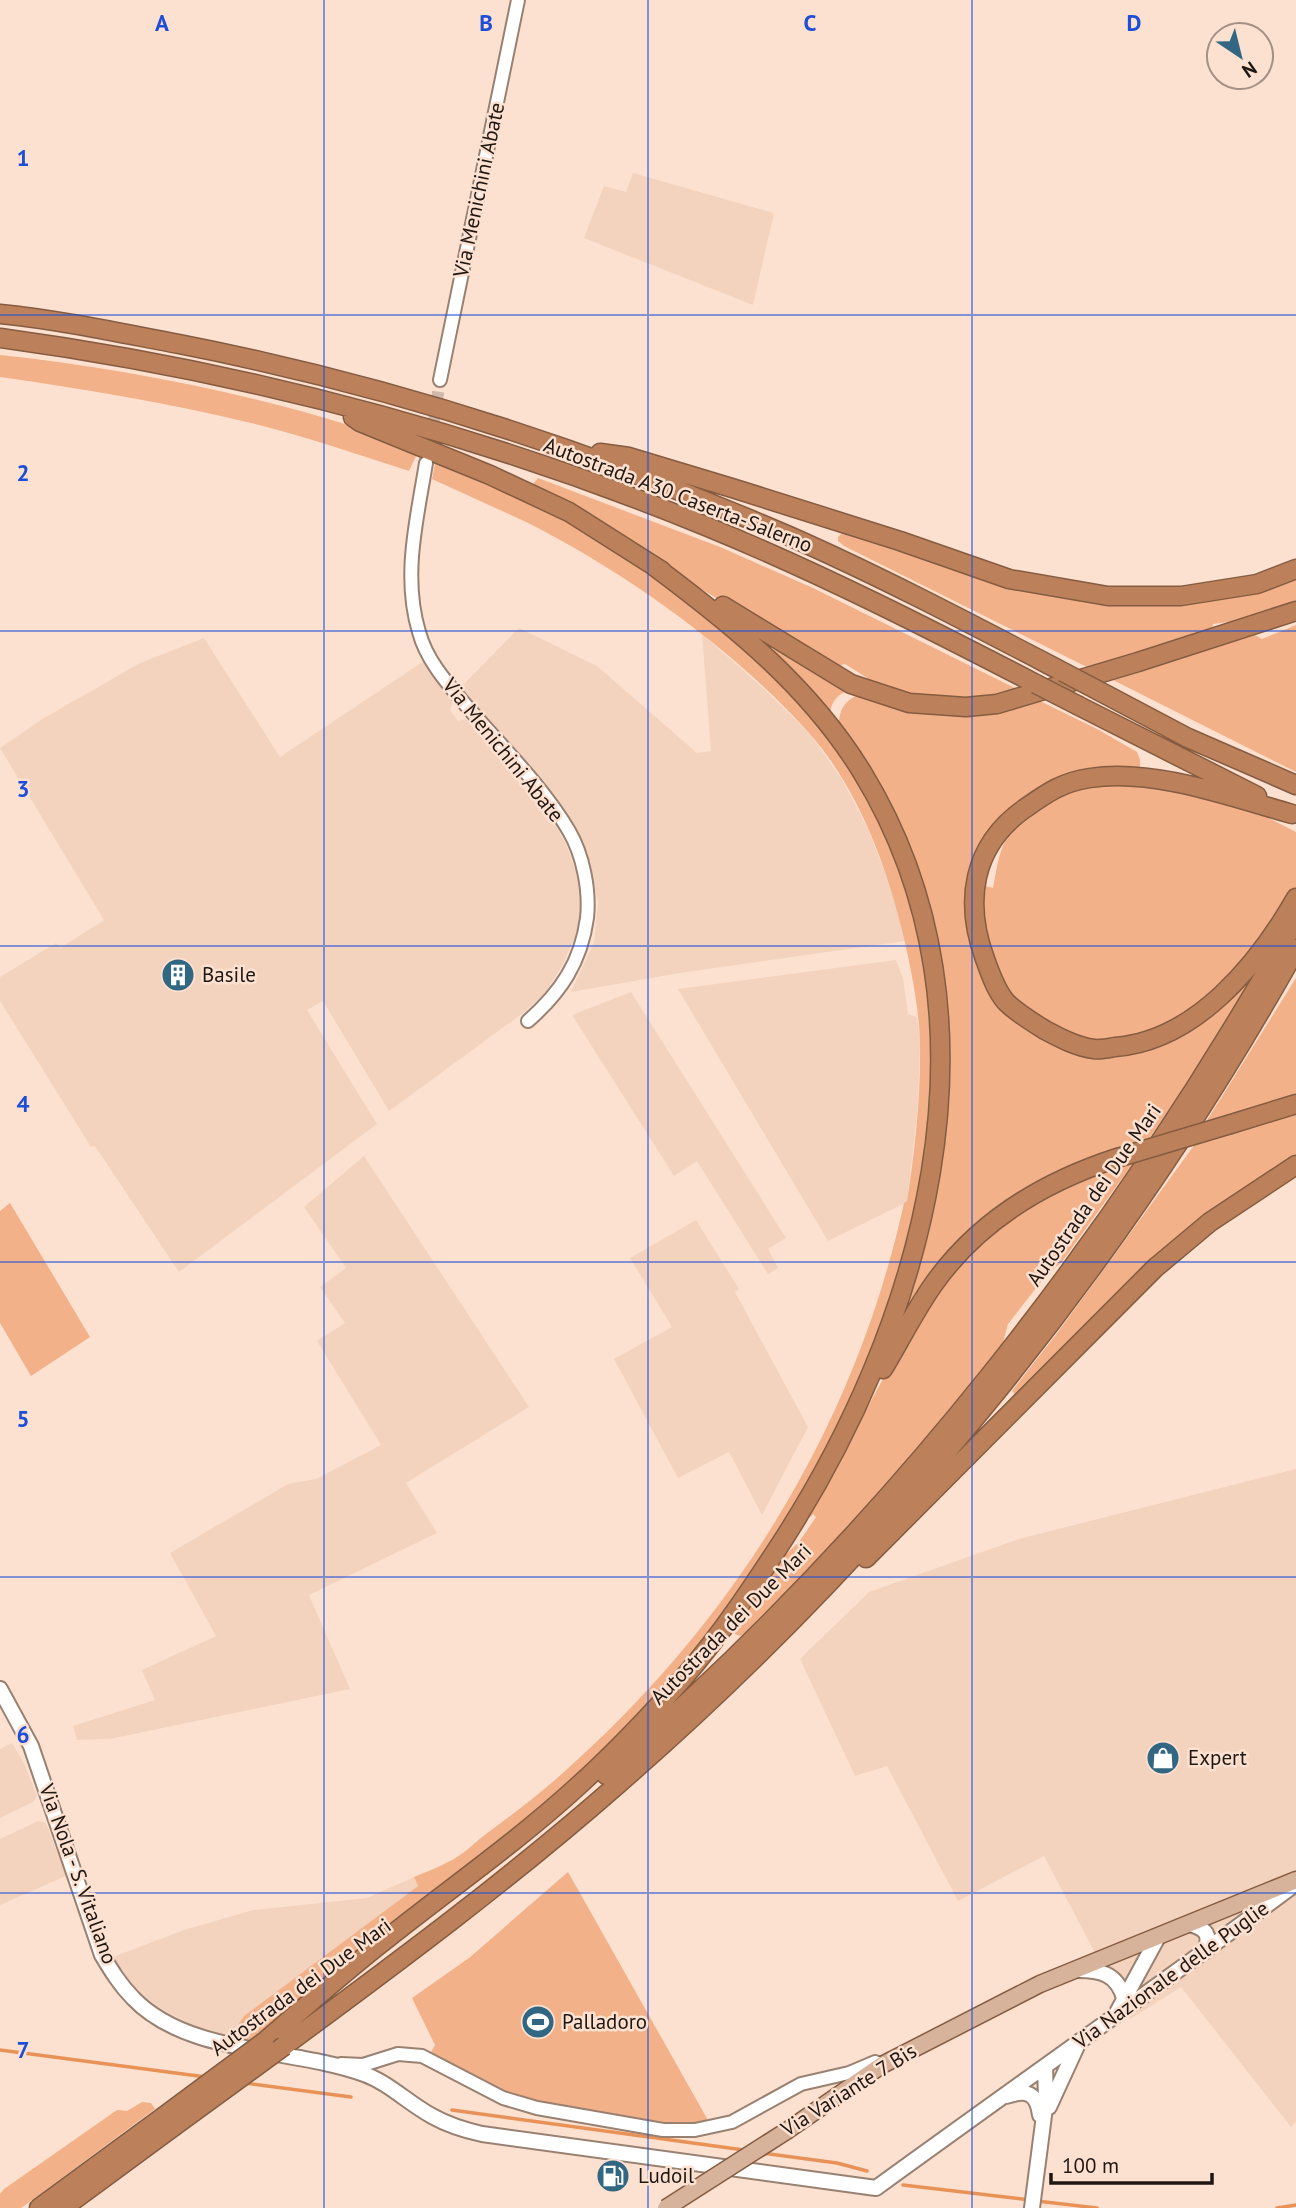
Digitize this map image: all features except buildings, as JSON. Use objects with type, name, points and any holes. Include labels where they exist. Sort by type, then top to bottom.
[{"type":"highway","name":"Autostrada A30 Caserta-Salerno","points":[[0,314],[131,335],[325,376],[444,408],[568,449],[716,505],[791,537],[918,596],[1188,737],[1296,785]]},
{"type":"highway","name":"Autostrada A30 Caserta-Salerno","points":[[0,338],[228,378],[338,404],[514,456],[706,526],[835,582],[1294,814]]},
{"type":"highway","points":[[338,404],[360,422],[490,475],[569,512],[851,684],[909,703],[966,707],[997,704],[1296,611]]},
{"type":"highway","points":[[568,449],[629,457],[900,541],[1009,579],[1108,596],[1181,596],[1257,584],[1296,569]]},
{"type":"highway","points":[[654,566],[747,638],[805,697],[841,742],[862,772],[897,841],[911,878],[931,957],[937,994],[941,1072],[938,1123],[927,1195],[903,1290],[888,1334],[828,1465]]},
{"type":"highway","points":[[1294,814],[1182,783],[1125,776],[1091,777],[1057,786],[1010,818],[986,850],[975,882],[972,912],[990,973],[1006,1001],[1062,1040],[1094,1049],[1129,1046],[1161,1038],[1197,1013],[1250,965],[1296,898]]},
{"type":"highway","name":"Autostrada dei Due Mari","points":[[63,2208],[264,2042],[418,1929],[537,1835],[711,1679],[832,1557],[934,1442],[1032,1322],[1078,1260],[1130,1187],[1208,1068],[1296,920]]},
{"type":"highway","name":"Autostrada dei Due Mari","points":[[39,2208],[284,2046],[448,1924],[546,1847],[620,1783],[727,1685],[789,1623],[946,1452],[1036,1341],[1135,1206],[1249,1030],[1296,949]]},
{"type":"highway","points":[[1249,1030],[1296,957]]},
{"type":"highway","points":[[264,2042],[382,1942],[531,1826],[614,1752],[673,1690],[734,1615],[802,1511],[917,1310],[935,1283],[966,1246],[998,1217],[1036,1192],[1085,1168],[1296,1104]]},
{"type":"highway","points":[[727,1685],[845,1578],[1154,1268],[1210,1222],[1296,1165]]},
{"type":"main road","name":"Via Nola - S. Vitaliano","points":[[0,1689],[31,1746],[102,1955],[134,2000],[162,2020],[203,2039],[325,2062],[365,2074],[431,2116],[454,2127],[482,2134],[876,2189]]},
{"type":"main road","name":"Via Nazionale delle Puglie","points":[[1040,1984],[1296,1882]]},
{"type":"main road","name":"Via Nazionale delle Puglie","points":[[876,2189],[1113,2019],[1296,1882]]},
{"type":"main road","points":[[1189,1924],[1206,1931],[1208,1943],[1204,1952]]},
{"type":"main road","points":[[1113,2019],[1158,1937]]},
{"type":"main road","points":[[1078,1970],[1096,1970],[1106,1974],[1121,1987],[1124,1998]]},
{"type":"main road","name":"Via Variante 7 Bis","points":[[666,2208],[788,2130],[882,2065],[1040,1984]]},
{"type":"main road","points":[[1043,2121],[1079,2043]]},
{"type":"main road","points":[[1032,2208],[1043,2121],[1045,2067]]},
{"type":"main road","points":[[1001,2097],[1014,2093],[1032,2096],[1038,2102],[1043,2121]]},
{"type":"street","name":"Via Menichini Abate","points":[[440,380],[518,0]]},
{"type":"street","name":"Via Menichini Abate","points":[[426,463],[412,545],[411,593],[419,633],[428,655],[449,684],[570,832],[581,861],[587,891],[585,930],[578,958],[563,986],[550,1002],[528,1021]]},
{"type":"street","points":[[325,2062],[351,2065],[379,2061],[398,2054],[422,2056],[503,2098],[537,2108],[663,2130],[695,2130],[732,2122],[801,2084],[849,2073],[875,2062],[882,2065]]},
{"type":"street","points":[[365,2074],[379,2061]]},
{"type":"shaded area","points":[[633,173],[774,213],[753,305],[584,238],[604,186],[626,192]]},
{"type":"shaded area","points":[[0,355],[131,373],[220,391],[348,425],[418,452],[409,471],[251,423],[126,397],[0,377]]},
{"type":"shaded area","points":[[436,459],[506,489],[579,527],[639,564],[749,646],[843,752],[893,843],[924,943],[937,1083],[914,1228],[860,1388],[779,1540],[674,1680],[581,1776],[247,2042],[230,2037],[244,2016],[418,1886],[414,1877],[458,1856],[556,1779],[626,1712],[683,1650],[734,1584],[780,1514],[820,1441],[854,1365],[882,1285],[904,1203],[907,1201],[913,1162],[920,1043],[909,961],[879,854],[856,803],[827,756],[781,703],[749,673],[678,616],[566,543],[432,479]]},
{"type":"shaded area","points":[[538,478],[720,547],[813,588],[1023,692],[989,700],[891,693],[845,664],[841,665],[840,672],[534,489],[533,484]]},
{"type":"shaded area","points":[[844,531],[930,557],[1168,604],[1209,601],[1296,578],[1296,609],[1260,618],[1213,624],[1212,629],[1215,631],[1095,671],[844,546],[838,541],[838,537]]},
{"type":"shaded area","points":[[1296,625],[1296,772],[1109,678],[1251,633],[1262,639]]},
{"type":"shaded area","points":[[519,628],[597,666],[697,753],[711,751],[702,634],[811,735],[842,780],[868,829],[893,893],[905,941],[680,973],[571,992],[594,942],[598,903],[587,851],[570,820],[460,688]]},
{"type":"shaded area","points":[[204,638],[280,757],[424,661],[429,673],[453,703],[450,710],[458,721],[466,719],[557,828],[574,866],[580,887],[582,910],[575,937],[562,966],[545,993],[523,1013],[389,1111],[323,1001],[307,1010],[377,1124],[179,1272],[95,1146],[91,1147],[0,1001],[0,977],[56,943],[60,948],[104,920],[0,748],[44,718],[140,663]]},
{"type":"shaded area","points":[[776,648],[850,690],[836,698],[830,713],[801,685],[773,651]]},
{"type":"shaded area","points":[[863,693],[878,699],[1036,699],[1137,752],[1140,772],[1103,773],[1008,817],[970,912],[1007,1006],[1116,1053],[1242,984],[1246,988],[1148,1140],[1033,1187],[902,1318],[900,1317],[942,1138],[947,1067],[933,936],[839,729],[844,706]]},
{"type":"shaded area","points":[[1138,782],[1245,806],[1296,832],[1296,890],[1226,988],[1151,1036],[1092,1042],[1054,1030],[1013,998],[999,975],[984,936],[985,886],[993,888],[1001,853],[1010,833],[1044,804],[1082,788]]},
{"type":"shaded area","points":[[896,960],[903,978],[908,1014],[917,1017],[920,1042],[918,1106],[907,1202],[828,1241],[678,989]]},
{"type":"shaded area","points":[[1296,978],[1296,1096],[1206,1122]]},
{"type":"shaded area","points":[[631,992],[786,1238],[768,1249],[778,1268],[768,1274],[697,1161],[674,1176],[572,1015]]},
{"type":"shaded area","points":[[1296,1109],[1296,1159],[1017,1397],[1012,1391],[1198,1140]]},
{"type":"shaded area","points":[[364,1156],[529,1407],[406,1483],[437,1533],[309,1595],[350,1689],[110,1739],[77,1740],[73,1726],[155,1700],[142,1670],[216,1636],[170,1553],[288,1484],[316,1479],[381,1445],[317,1341],[345,1323],[320,1287],[346,1268],[304,1207]]},
{"type":"shaded area","points":[[1136,1159],[1061,1263],[1047,1274],[1008,1324],[1002,1346],[901,1468],[802,1576],[745,1633],[740,1636],[735,1634],[732,1628],[779,1561],[799,1542],[816,1517],[813,1514],[811,1517],[808,1515],[915,1321],[944,1280],[992,1229],[1048,1192]]},
{"type":"shaded area","points":[[10,1203],[90,1337],[31,1376],[0,1323],[0,1211]]},
{"type":"shaded area","points":[[696,1220],[739,1289],[735,1292],[808,1427],[762,1515],[729,1452],[678,1478],[614,1359],[672,1327],[630,1258]]},
{"type":"shaded area","points":[[1296,1469],[1296,2122],[1291,2127],[1181,1987],[1130,2019],[1044,1856],[958,1901],[887,1766],[855,1776],[800,1659],[869,1592],[1019,1539]]},
{"type":"shaded area","points":[[12,1743],[24,1763],[37,1796],[33,1802],[0,1818],[0,1749]]},
{"type":"shaded area","points":[[38,1821],[46,1823],[66,1876],[0,1905],[0,1839]]},
{"type":"shaded area","name":"Palladoro","points":[[568,1872],[709,2122],[697,2125],[666,2124],[525,2101],[496,2089],[430,2054],[435,2045],[412,1998],[469,1958]]},
{"type":"shaded area","points":[[414,1877],[418,1886],[244,2016],[230,2037],[194,2026],[159,2008],[135,1988],[113,1957],[184,1930],[253,1910],[367,1898]]},
{"type":"shaded area","points":[[142,2102],[151,2103],[155,2109],[21,2208],[0,2208],[0,2194],[4,2189],[117,2110],[127,2111]]},
{"type":"waterway","points":[[0,2050],[206,2077]]},
{"type":"waterway","points":[[245,2083],[351,2097]]},
{"type":"waterway","points":[[452,2110],[744,2150]]},
{"type":"waterway","points":[[762,2153],[837,2163],[867,2171]]},
{"type":"waterway","points":[[903,2185],[1030,2200]]},
{"type":"waterway","points":[[1037,2201],[1097,2208]]},
{"type":"waterway","points":[[1277,2208],[1296,2205]]},
{"type":"tunnel","points":[[431,439],[440,380]]},
{"type":"place","name":"Basile","points":[[178,975]]},
{"type":"place","name":"Expert","points":[[1163,1758]]},
{"type":"place","name":"Palladoro","points":[[538,2022]]},
{"type":"place","name":"Ludoil","points":[[613,2176]]}]
